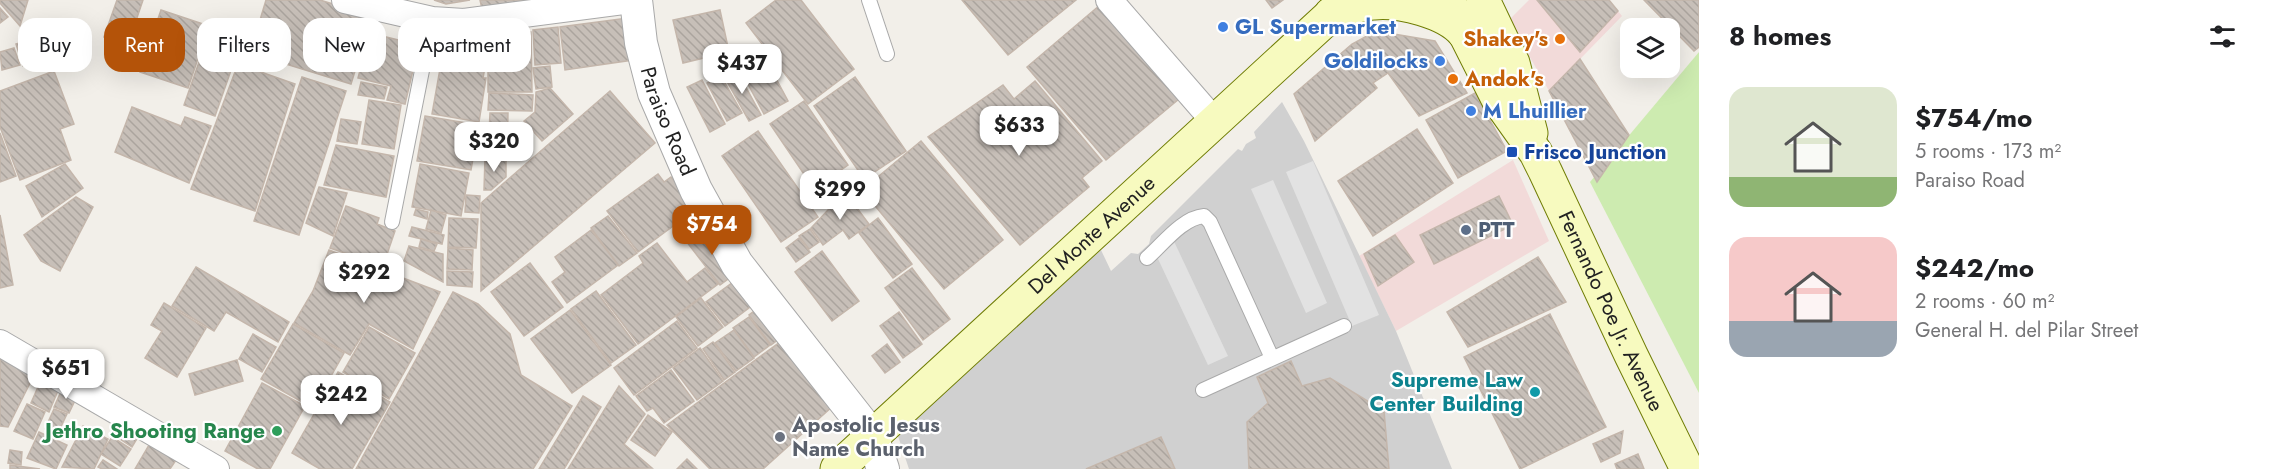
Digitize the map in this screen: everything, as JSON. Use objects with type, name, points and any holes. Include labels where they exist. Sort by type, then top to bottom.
[{"type":"main road","name":"Fernando Poe Jr. Avenue","points":[[1448,0],[1499,102],[1536,153],[1687,469]]},
{"type":"main road","name":"Fernando Poe Jr. Avenue","points":[[1483,0],[1513,63],[1536,153]]},
{"type":"main road","points":[[1339,5],[1400,3],[1424,10],[1456,24],[1465,35]]},
{"type":"main road","name":"Del Monte Avenue","points":[[837,469],[1339,5]]},
{"type":"street","points":[[345,0],[423,18]]},
{"type":"street","points":[[494,18],[631,0]]},
{"type":"street","name":"Paraiso Road","points":[[636,0],[641,43],[654,93],[696,190],[737,264],[872,436],[883,469]]},
{"type":"street","points":[[1109,0],[1215,122]]},
{"type":"street","points":[[0,343],[216,469]]},
{"type":"lane","points":[[869,0],[887,54]]},
{"type":"lane","points":[[392,222],[422,72]]},
{"type":"lane","points":[[1147,258],[1188,221],[1204,216],[1210,222],[1272,358]]},
{"type":"lane","points":[[1203,390],[1344,326]]},
{"type":"shaded area","name":"Shakey's","points":[[1529,0],[1609,0],[1622,16],[1549,91],[1509,20]]},
{"type":"shaded area","points":[[1282,102],[1304,141],[1396,331],[1452,469],[909,469],[897,433],[1101,250],[1111,271],[1131,253],[1138,254],[1149,244],[1151,236],[1238,149],[1242,151],[1246,144],[1256,138],[1254,132]]},
{"type":"shaded area","points":[[1513,160],[1549,241],[1396,331],[1359,256]]},
{"type":"shaded area","points":[[1313,161],[1379,315],[1352,326],[1286,172]]},
{"type":"shaded area","points":[[1273,180],[1327,303],[1306,313],[1251,189]]},
{"type":"shaded area","points":[[1171,235],[1228,356],[1208,365],[1151,244]]},
{"type":"green space","points":[[1699,52],[1699,393],[1590,182],[1677,78],[1680,78],[1680,75]]},
{"type":"building","points":[[0,0],[28,0],[22,18],[18,18],[18,24],[0,3]]},
{"type":"building","points":[[117,0],[143,0],[137,18],[111,18]]},
{"type":"building","points":[[266,0],[320,0],[372,16],[371,18],[303,18],[303,69],[291,66],[291,18],[261,18]]},
{"type":"building","points":[[434,0],[470,0],[446,4]]},
{"type":"building","points":[[480,0],[532,0],[482,9]]},
{"type":"building","points":[[776,0],[801,0],[854,69],[808,104],[746,23]]},
{"type":"building","points":[[962,0],[1076,0],[1008,55]]},
{"type":"building","points":[[1266,0],[1283,0],[1272,8]]},
{"type":"building","points":[[1537,0],[1609,0],[1618,11],[1580,52]]},
{"type":"building","points":[[1644,0],[1699,0],[1699,47],[1694,51],[1680,37],[1680,18],[1662,18]]},
{"type":"building","points":[[1100,5],[1179,99],[1106,160],[1027,67]]},
{"type":"building","points":[[0,8],[8,17],[0,23]]},
{"type":"building","points":[[161,10],[185,18],[158,18]]},
{"type":"building","points":[[720,10],[729,52],[683,63],[673,20]]},
{"type":"building","points":[[635,17],[640,59],[565,70],[560,27]]},
{"type":"building","points":[[185,18],[197,22],[197,61],[188,88],[140,72],[185,72]]},
{"type":"building","points":[[558,27],[561,63],[535,65],[533,30]]},
{"type":"building","points":[[1376,31],[1435,41],[1467,93],[1419,116],[1388,73],[1373,83],[1377,88],[1315,141],[1294,94],[1352,44]]},
{"type":"building","points":[[531,32],[532,92],[488,92],[488,72],[531,72]]},
{"type":"building","points":[[386,37],[398,40],[398,72],[413,72],[405,104],[387,100],[391,86],[358,78],[360,72],[386,72]]},
{"type":"building","points":[[14,48],[18,66],[2,70],[0,52]]},
{"type":"building","points":[[765,58],[788,101],[764,114],[741,71]]},
{"type":"building","points":[[1580,59],[1629,135],[1597,182],[1549,91]]},
{"type":"building","points":[[550,66],[552,87],[536,89],[533,68]]},
{"type":"building","points":[[197,68],[197,72],[230,72],[215,116],[184,105]]},
{"type":"building","points":[[736,69],[761,115],[749,121],[724,76]]},
{"type":"building","points":[[54,72],[74,124],[60,129],[71,160],[20,180],[0,127],[0,91]]},
{"type":"building","points":[[235,72],[261,72],[295,84],[255,211],[191,189]]},
{"type":"building","points":[[312,72],[355,72],[351,84]]},
{"type":"building","points":[[439,72],[484,72],[483,78],[486,78],[479,122],[432,114]]},
{"type":"building","points":[[721,76],[742,113],[727,121],[707,83]]},
{"type":"building","points":[[302,77],[346,91],[299,235],[254,221]]},
{"type":"building","points":[[855,77],[906,151],[864,179],[814,106]]},
{"type":"building","points":[[702,80],[725,124],[710,132],[687,87]]},
{"type":"building","points":[[1035,81],[1102,161],[1082,178],[1089,187],[1020,245],[928,137],[1003,85],[1014,99]]},
{"type":"building","points":[[361,82],[387,87],[384,99],[358,95]]},
{"type":"building","points":[[550,88],[573,114],[542,141],[524,121],[535,112],[536,92]]},
{"type":"building","points":[[610,91],[655,143],[481,291],[481,203]]},
{"type":"building","points":[[489,93],[533,95],[532,111],[488,110]]},
{"type":"building","points":[[1475,93],[1507,151],[1458,178],[1426,120]]},
{"type":"building","points":[[369,100],[401,105],[394,149],[362,144]]},
{"type":"building","points":[[804,101],[848,165],[814,189],[770,124]]},
{"type":"building","points":[[132,107],[181,126],[185,117],[211,126],[189,183],[115,152]]},
{"type":"building","points":[[490,113],[508,113],[507,156],[488,156]]},
{"type":"building","points":[[425,116],[479,125],[471,170],[417,161]]},
{"type":"building","points":[[341,119],[361,122],[357,144],[337,141]]},
{"type":"building","points":[[1417,129],[1453,183],[1373,236],[1338,181]]},
{"type":"building","points":[[758,131],[818,217],[781,242],[722,156]]},
{"type":"building","points":[[0,133],[16,176],[0,182]]},
{"type":"building","points":[[921,141],[1003,240],[944,289],[862,190]]},
{"type":"building","points":[[336,145],[394,156],[386,197],[324,185]]},
{"type":"building","points":[[485,158],[506,160],[506,177],[491,190],[484,190]]},
{"type":"building","points":[[65,164],[83,188],[42,217],[26,186]]},
{"type":"building","points":[[420,164],[469,173],[461,216],[412,207]]},
{"type":"building","points":[[658,174],[664,182],[671,177],[696,209],[638,252],[607,211]]},
{"type":"building","points":[[319,187],[347,193],[333,236],[306,223]]},
{"type":"building","points":[[845,192],[869,224],[849,239],[843,230],[823,245],[811,228]]},
{"type":"building","points":[[466,195],[480,196],[479,213],[465,212]]},
{"type":"building","name":"PTT","points":[[1499,196],[1513,225],[1434,264],[1420,235]]},
{"type":"building","points":[[76,197],[93,207],[60,271],[41,261],[24,235]]},
{"type":"building","points":[[346,206],[379,218],[377,224],[395,231],[383,266],[330,248]]},
{"type":"building","points":[[416,209],[428,212],[427,219],[414,215]]},
{"type":"building","points":[[431,210],[446,215],[441,233],[426,229]]},
{"type":"building","points":[[0,215],[13,285],[0,288]]},
{"type":"building","points":[[608,216],[637,253],[619,266],[591,228]]},
{"type":"building","points":[[449,218],[478,219],[476,248],[448,247]]},
{"type":"building","points":[[878,218],[912,264],[893,278],[859,233]]},
{"type":"building","points":[[705,226],[739,271],[720,285],[686,241]]},
{"type":"building","points":[[412,227],[444,235],[442,244],[409,236]]},
{"type":"building","points":[[810,229],[819,242],[809,249],[799,236]]},
{"type":"building","points":[[591,230],[618,265],[567,303],[552,282],[565,272],[555,257]]},
{"type":"building","points":[[1395,235],[1414,262],[1378,286],[1364,254]]},
{"type":"building","points":[[799,238],[810,252],[796,262],[786,248]]},
{"type":"building","points":[[421,239],[437,244],[434,251],[419,247]]},
{"type":"building","points":[[657,243],[687,282],[705,268],[718,284],[638,344],[601,295],[643,263],[639,256]]},
{"type":"building","points":[[409,246],[443,254],[443,282],[404,261]]},
{"type":"building","points":[[448,248],[473,250],[472,270],[447,269]]},
{"type":"building","points":[[329,250],[440,292],[413,349],[369,324],[350,355],[294,323],[313,291]]},
{"type":"building","points":[[822,251],[859,301],[832,321],[795,272]]},
{"type":"building","points":[[1538,257],[1566,302],[1468,347],[1447,312]]},
{"type":"building","points":[[530,263],[563,307],[524,336],[491,292]]},
{"type":"building","points":[[196,267],[289,322],[278,342],[226,312],[214,331],[172,306]]},
{"type":"building","points":[[912,268],[950,319],[923,340],[885,288]]},
{"type":"building","points":[[447,271],[473,272],[472,287],[447,285]]},
{"type":"building","points":[[740,277],[758,301],[725,326],[706,302]]},
{"type":"building","points":[[596,291],[636,345],[611,363],[571,309]]},
{"type":"building","points":[[453,292],[478,304],[510,334],[521,375],[572,406],[533,469],[356,469]]},
{"type":"building","points":[[701,298],[723,327],[698,346],[676,317]]},
{"type":"building","points":[[769,300],[791,330],[771,345],[749,315]]},
{"type":"building","points":[[164,303],[206,328],[177,377],[145,358],[162,331],[151,325]]},
{"type":"building","points":[[570,310],[611,365],[572,393],[531,339]]},
{"type":"building","points":[[899,312],[922,344],[903,358],[880,326]]},
{"type":"building","name":"Supreme Law Center Building","points":[[1550,314],[1606,427],[1520,469],[1464,357]]},
{"type":"building","points":[[749,317],[770,345],[754,357],[733,328]]},
{"type":"building","points":[[677,321],[697,348],[634,395],[614,368]]},
{"type":"building","points":[[293,324],[344,353],[313,408],[261,379]]},
{"type":"building","points":[[369,327],[415,353],[389,399],[343,372]]},
{"type":"building","points":[[734,330],[754,358],[736,371],[715,343]]},
{"type":"building","points":[[795,331],[843,397],[763,469],[710,469],[667,425]]},
{"type":"building","points":[[253,334],[276,347],[262,372],[239,359]]},
{"type":"building","points":[[713,342],[735,372],[724,380],[703,349]]},
{"type":"building","points":[[887,344],[900,362],[885,373],[872,356]]},
{"type":"building","points":[[700,348],[723,381],[697,400],[673,368]]},
{"type":"building","points":[[0,353],[37,369],[8,427],[0,426]]},
{"type":"building","points":[[237,360],[243,381],[195,395],[189,374]]},
{"type":"building","points":[[1291,361],[1302,386],[1330,378],[1384,411],[1389,469],[1249,469],[1247,422],[1268,403],[1257,377]]},
{"type":"building","points":[[671,370],[694,401],[664,423],[653,408],[647,411],[636,396]]},
{"type":"building","points":[[338,372],[390,402],[352,469],[320,469],[292,453]]},
{"type":"building","points":[[42,378],[60,386],[49,412],[31,403]]},
{"type":"building","points":[[262,383],[305,406],[270,469],[258,469],[225,451]]},
{"type":"building","points":[[619,386],[645,414],[624,444],[652,468],[568,469]]},
{"type":"building","points":[[63,387],[78,394],[69,413],[54,407]]},
{"type":"building","points":[[583,396],[601,407],[564,469],[539,469]]},
{"type":"building","points":[[27,404],[45,412],[33,439],[14,431]]},
{"type":"building","points":[[54,409],[67,414],[57,435],[45,429]]},
{"type":"building","points":[[648,415],[672,432],[655,456],[631,440]]},
{"type":"building","points":[[126,423],[141,432],[132,447],[117,437]]},
{"type":"building","points":[[83,426],[108,439],[94,469],[62,467]]},
{"type":"building","points":[[1623,431],[1620,453],[1601,462],[1593,444]]},
{"type":"building","points":[[39,432],[67,445],[56,469],[27,458]]},
{"type":"building","points":[[112,437],[131,449],[120,466],[101,454]]},
{"type":"building","points":[[1161,437],[1175,469],[1086,469]]},
{"type":"building","points":[[149,445],[176,460],[170,469],[135,469]]},
{"type":"building","points":[[10,450],[22,452],[21,465],[8,463]]},
{"type":"building","points":[[1638,454],[1644,469],[1617,469],[1615,464]]},
{"type":"building","points":[[687,459],[697,469],[677,469]]},
{"type":"building","points":[[103,460],[117,469],[98,467]]},
{"type":"building","points":[[10,465],[40,469],[10,469]]},
{"type":"place","name":"GL Supermarket","points":[[1223,27]]},
{"type":"place","name":"Shakey's","points":[[1560,39]]},
{"type":"place","name":"Goldilocks","points":[[1440,61]]},
{"type":"place","name":"Andok's","points":[[1453,79]]},
{"type":"place","name":"M Lhuillier","points":[[1471,111]]},
{"type":"place","name":"Frisco Junction","points":[[1512,152]]},
{"type":"place","name":"PTT","points":[[1466,230]]},
{"type":"place","name":"Supreme Law Center Building","points":[[1535,392]]},
{"type":"place","name":"Jethro Shooting Range","points":[[277,431]]},
{"type":"place","name":"Apostolic Jesus Name Church","points":[[780,437]]}]
